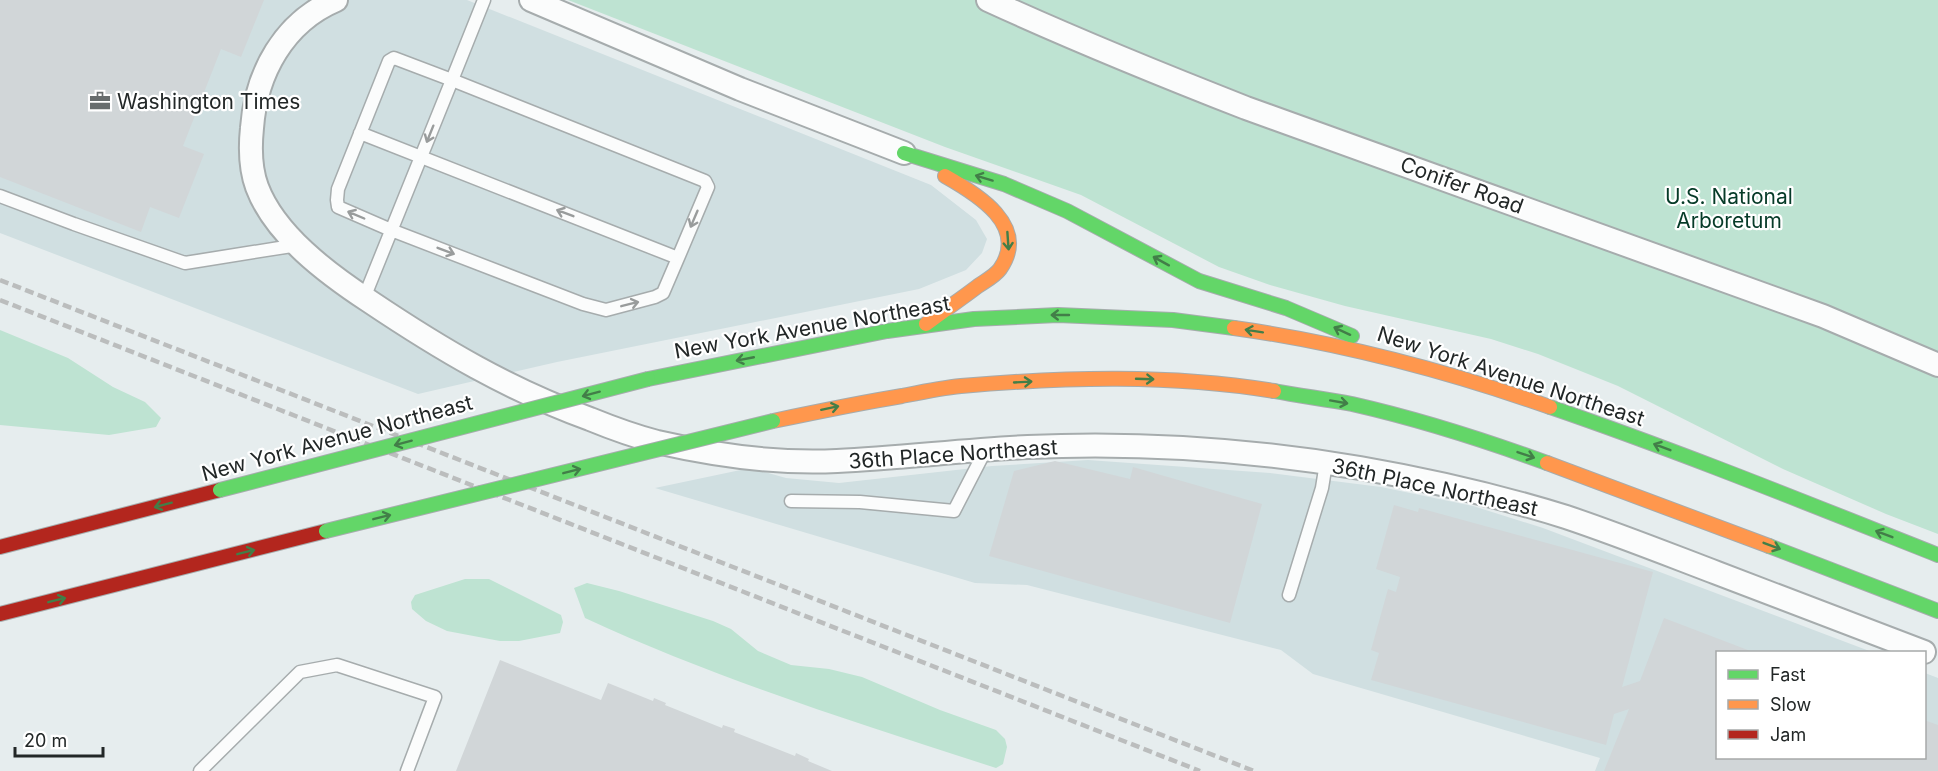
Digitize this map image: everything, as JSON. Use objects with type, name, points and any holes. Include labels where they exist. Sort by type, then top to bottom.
[{"type":"highway","points":[[904,153],[977,196],[1005,225],[1010,241],[1006,259],[999,271],[926,324]]},
{"type":"highway","points":[[904,153],[1004,184],[1067,211],[1199,281],[1305,315],[1414,364]]},
{"type":"highway","name":"New York Avenue Northeast","points":[[0,547],[648,379],[926,324],[1059,315],[1181,321],[1226,326],[1363,351],[1414,364],[1587,419],[1938,555]]},
{"type":"highway","points":[[0,614],[773,421],[905,394],[959,386],[1143,378],[1269,390],[1406,418],[1518,452],[1695,517],[1938,611]]},
{"type":"street","name":"36th Place Northeast","points":[[336,0],[307,15],[274,53],[264,73],[252,121],[252,166],[257,187],[271,213],[298,244],[338,280],[364,298],[464,362],[510,386],[579,415],[658,442],[732,455],[802,461],[834,462],[986,449],[1065,446],[1135,447],[1238,453],[1361,468],[1456,488],[1562,516],[1649,546],[1919,651]]},
{"type":"street","points":[[531,0],[740,89],[904,153]]},
{"type":"street","name":"Conifer Road","points":[[988,0],[1073,39],[1213,95],[1823,316],[1938,365]]},
{"type":"lane","points":[[364,298],[484,0]]},
{"type":"lane","points":[[394,58],[452,80],[705,181],[708,187],[663,293],[606,310],[583,304],[391,230],[338,207],[338,189],[389,61],[394,58]]},
{"type":"lane","points":[[360,133],[678,258]]},
{"type":"lane","points":[[0,196],[184,263],[298,244]]},
{"type":"lane","points":[[791,501],[860,502],[954,511],[986,449]]},
{"type":"lane","points":[[1289,595],[1322,488],[1326,463]]},
{"type":"lane","points":[[200,771],[300,672],[337,665],[435,697],[407,771]]},
{"type":"shaded area","points":[[0,0],[467,0],[931,185],[976,220],[987,239],[982,253],[966,270],[919,289],[557,362],[418,394],[0,233]]},
{"type":"shaded area","points":[[1088,460],[1270,473],[1381,487],[1473,506],[1543,528],[1869,651],[1716,651],[1716,759],[1926,759],[1926,673],[1938,678],[1938,771],[1595,771],[1600,758],[1313,674],[1281,650],[1027,585],[975,583],[655,488],[750,468],[786,478],[839,483],[992,466]]},
{"type":"green space","name":"U.S. National Arboretum","points":[[568,0],[1938,0],[1938,534],[1783,469],[1618,386],[1538,354],[1491,339],[1345,306],[1270,285],[1219,267],[1081,195],[945,147]]},
{"type":"green space","points":[[0,330],[68,358],[113,387],[145,402],[161,418],[156,427],[109,435],[0,425]]},
{"type":"green space","points":[[465,579],[489,579],[561,615],[563,622],[560,633],[519,641],[500,641],[447,631],[426,621],[412,609],[411,602],[415,595]]},
{"type":"green space","points":[[587,583],[713,621],[731,629],[758,651],[791,665],[829,669],[862,677],[940,710],[996,730],[1005,739],[1007,747],[1003,764],[996,768],[840,717],[685,661],[635,640],[585,618],[574,588]]},
{"type":"building","name":"Washington Times","points":[[0,0],[264,0],[241,57],[221,49],[183,146],[204,154],[179,218],[150,207],[141,232],[0,177]]},
{"type":"building","points":[[1055,461],[1130,479],[1133,467],[1262,504],[1230,623],[989,556],[1014,471]]},
{"type":"building","points":[[1394,505],[1418,512],[1419,508],[1653,572],[1622,687],[1640,681],[1664,618],[1750,651],[1716,651],[1716,759],[1926,759],[1926,721],[1938,725],[1938,771],[1604,771],[1629,709],[1614,714],[1606,745],[1371,680],[1379,653],[1371,650],[1388,589],[1396,592],[1400,577],[1376,569]]},
{"type":"building","points":[[500,660],[601,700],[608,683],[653,701],[654,698],[666,703],[665,705],[722,728],[723,725],[735,729],[734,732],[795,756],[796,753],[832,771],[456,771]]},
{"type":"railway","points":[[0,280],[1254,771]]},
{"type":"railway","points":[[0,300],[1200,771]]},
{"type":"traffic: fast","points":[[904,153],[1004,184],[1067,211],[1199,281],[1286,308],[1352,336]]},
{"type":"traffic: fast","points":[[648,379],[887,331],[974,319],[1058,315],[1173,320],[1234,328]]},
{"type":"traffic: fast","points":[[220,490],[648,379]]},
{"type":"traffic: fast","points":[[1274,391],[1352,404],[1401,416],[1547,463]]},
{"type":"traffic: fast","points":[[1550,407],[1696,460],[1938,555]]},
{"type":"traffic: fast","points":[[326,531],[773,421]]},
{"type":"traffic: fast","points":[[1769,546],[1938,611]]},
{"type":"traffic: slow","points":[[926,324],[995,274],[1008,253],[1009,239],[996,213],[971,192],[945,176]]},
{"type":"traffic: slow","points":[[1234,328],[1354,350],[1433,370],[1550,407]]},
{"type":"traffic: slow","points":[[773,421],[939,389],[1000,383],[1079,379],[1157,380],[1274,391]]},
{"type":"traffic: slow","points":[[1547,463],[1769,546]]},
{"type":"traffic: jam","points":[[0,547],[220,490]]},
{"type":"traffic: jam","points":[[0,614],[326,531]]},
{"type":"place","name":"Washington Times","points":[[100,101]]}]
